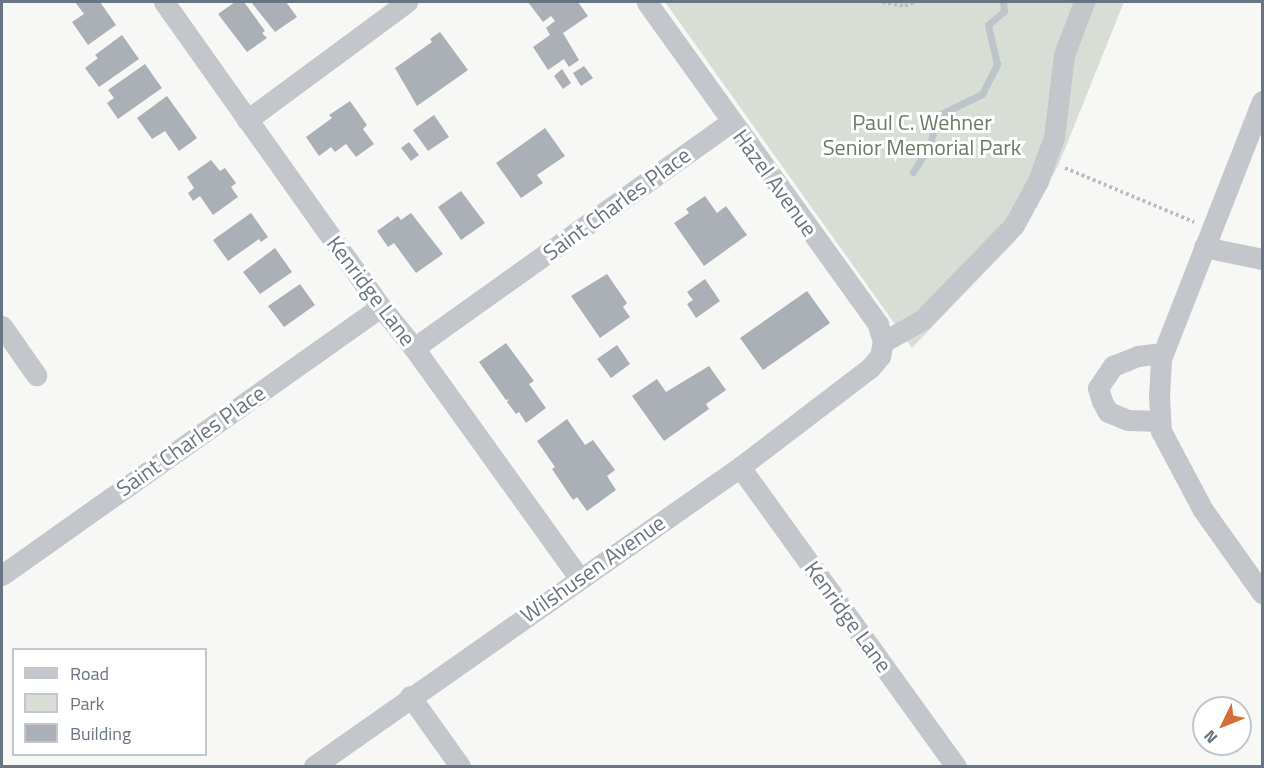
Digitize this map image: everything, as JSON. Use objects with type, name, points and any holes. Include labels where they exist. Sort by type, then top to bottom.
[{"type":"street","name":"Kenridge Lane","points":[[164,2],[381,307],[414,348],[580,579]]},
{"type":"street","points":[[247,120],[407,2]]},
{"type":"street","name":"Hazel Avenue","points":[[647,2],[878,324],[883,342]]},
{"type":"street","points":[[883,342],[922,320],[1014,225],[1038,181],[1054,137],[1064,55],[1084,2]]},
{"type":"street","points":[[1263,101],[1163,353],[1159,395],[1161,431],[1203,510],[1263,593]]},
{"type":"street","name":"Saint Charles Place","points":[[414,348],[731,122]]},
{"type":"street","points":[[1208,238],[1263,259]]},
{"type":"street","name":"Saint Charles Place","points":[[2,575],[381,307]]},
{"type":"street","points":[[2,326],[36,375]]},
{"type":"street","name":"Wilshusen Avenue","points":[[314,766],[410,696],[740,466],[870,368],[880,356],[883,342]]},
{"type":"street","points":[[1160,422],[1128,420],[1108,412],[1098,388],[1113,366],[1124,360],[1163,353]]},
{"type":"street","name":"Kenridge Lane","points":[[740,466],[956,766]]},
{"type":"street","points":[[410,696],[459,766]]},
{"type":"path","points":[[882,2],[905,6],[914,2]]},
{"type":"path","points":[[1045,161],[1208,238]]},
{"type":"green space","name":"Paul C. Wehner Senior Memorial Park","points":[[665,2],[1124,2],[1058,166],[1015,241],[912,348]]},
{"type":"building","points":[[75,2],[100,2],[116,25],[88,45],[72,22],[84,14]]},
{"type":"building","points":[[235,2],[244,2],[265,31],[262,33],[267,38],[247,52],[218,14]]},
{"type":"building","points":[[251,2],[286,2],[297,17],[275,32]]},
{"type":"building","points":[[528,2],[578,2],[588,16],[563,33],[579,60],[569,67],[564,59],[548,70],[533,47],[550,35],[546,28],[555,21],[551,16],[543,22]]},
{"type":"building","points":[[440,32],[468,70],[417,106],[395,68],[432,42],[430,39]]},
{"type":"building","points":[[122,35],[139,59],[99,87],[85,68],[98,58],[95,55]]},
{"type":"building","points":[[145,64],[162,88],[118,119],[107,103],[114,98],[108,90]]},
{"type":"building","points":[[584,66],[593,78],[581,86],[573,73]]},
{"type":"building","points":[[562,69],[571,83],[563,89],[554,76]]},
{"type":"building","points":[[167,96],[197,138],[179,151],[165,131],[152,139],[137,118]]},
{"type":"building","points":[[350,101],[367,125],[363,129],[374,144],[356,157],[346,144],[335,152],[331,147],[319,156],[306,137],[332,118],[329,115]]},
{"type":"building","points":[[434,115],[449,137],[428,151],[413,130]]},
{"type":"building","points":[[545,128],[565,156],[537,175],[543,183],[521,198],[496,163]]},
{"type":"building","points":[[409,142],[419,155],[411,161],[401,148]]},
{"type":"building","points":[[211,160],[220,171],[225,168],[236,183],[231,187],[238,197],[213,215],[200,196],[193,201],[188,193],[194,188],[187,177]]},
{"type":"building","points":[[461,191],[485,223],[461,240],[438,207]]},
{"type":"building","points":[[705,196],[717,213],[726,206],[747,235],[704,266],[674,223],[689,213],[686,209]]},
{"type":"building","points":[[251,213],[268,237],[261,242],[259,239],[228,261],[213,240]]},
{"type":"building","points":[[411,213],[443,254],[416,273],[394,243],[388,247],[377,231],[398,216],[401,220]]},
{"type":"building","points":[[275,248],[292,272],[260,294],[243,272]]},
{"type":"building","points":[[607,274],[627,303],[623,307],[630,317],[600,338],[571,296]]},
{"type":"building","points":[[705,279],[720,301],[696,318],[687,304],[693,300],[687,292]]},
{"type":"building","points":[[300,284],[315,305],[284,327],[268,306]]},
{"type":"building","points":[[807,291],[830,323],[763,370],[740,338]]},
{"type":"building","points":[[506,343],[534,381],[529,384],[546,408],[526,423],[519,412],[516,414],[507,402],[509,399],[506,400],[479,362]]},
{"type":"building","points":[[617,345],[630,364],[611,378],[597,359]]},
{"type":"building","points":[[709,366],[726,390],[706,404],[709,409],[664,441],[632,396],[657,379],[666,392]]},
{"type":"building","points":[[567,419],[585,445],[593,440],[615,470],[607,476],[616,490],[587,511],[577,497],[573,500],[552,469],[555,467],[537,441]]},
{"type":"waterway","points":[[913,172],[930,145],[937,116],[982,94],[997,64],[988,25],[1004,11],[1003,2]]}]
